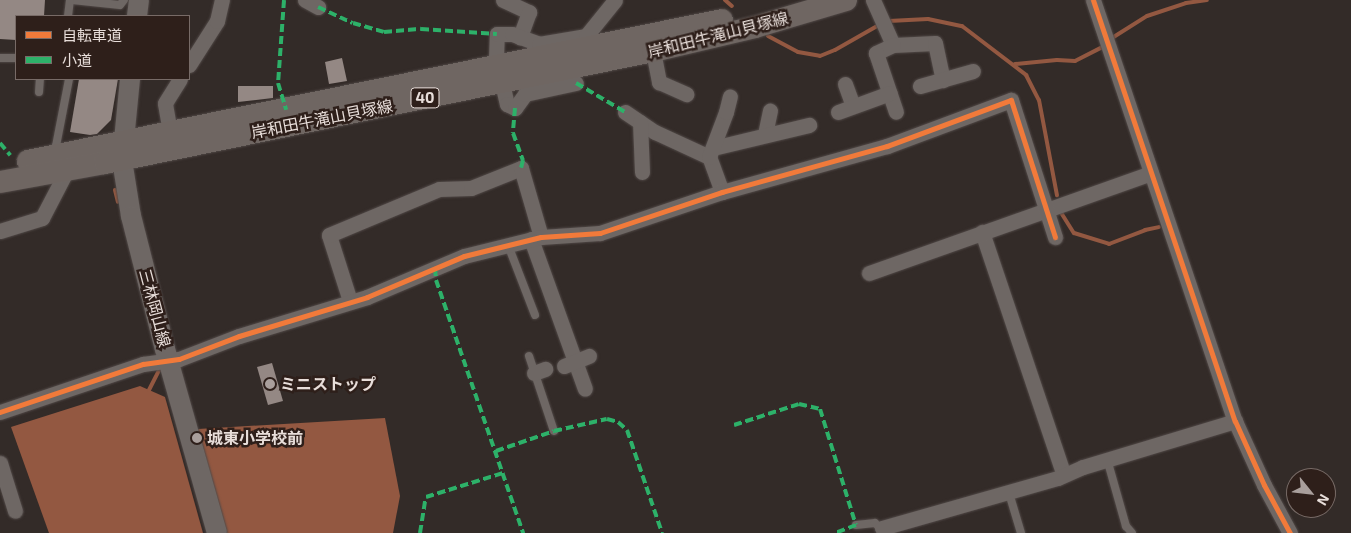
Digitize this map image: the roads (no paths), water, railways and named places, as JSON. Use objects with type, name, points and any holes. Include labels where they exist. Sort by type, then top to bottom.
[{"type":"main road","points":[[137,15],[139,0]]},
{"type":"main road","name":"岸和田牛滝山貝塚線","points":[[0,182],[62,163],[122,150],[501,74],[753,13],[797,0]]},
{"type":"main road","name":"岸和田牛滝山貝塚線","points":[[122,150],[170,132],[501,74],[653,52],[755,27],[846,0]]},
{"type":"main road","name":"三林岡山線","points":[[130,80],[122,150],[131,216],[168,360],[218,533]]},
{"type":"main road","name":"岸和田牛滝山貝塚線","points":[[0,167],[62,163]]},
{"type":"street","points":[[190,63],[217,21],[222,0]]},
{"type":"street","points":[[502,0],[528,12],[520,37]]},
{"type":"street","points":[[576,83],[525,94],[516,108],[507,104],[496,58],[497,34],[520,37],[539,44],[586,36],[601,6],[615,0]]},
{"type":"street","points":[[874,0],[893,45]]},
{"type":"street","points":[[1093,0],[1234,420],[1264,485],[1290,533]]},
{"type":"street","points":[[896,112],[876,53],[893,45],[935,43],[943,80]]},
{"type":"street","points":[[653,52],[659,82],[686,94]]},
{"type":"street","points":[[920,86],[973,71]]},
{"type":"street","points":[[170,132],[165,103],[179,80]]},
{"type":"street","points":[[845,84],[853,106]]},
{"type":"street","points":[[838,112],[890,93]]},
{"type":"street","points":[[722,192],[711,153],[730,96]]},
{"type":"street","points":[[0,412],[143,364],[179,359],[239,336],[367,297],[464,256],[536,238],[600,234],[722,192],[886,146],[1011,100],[1055,237]]},
{"type":"street","points":[[625,112],[656,132],[711,153],[765,134],[809,125]]},
{"type":"street","points":[[765,134],[770,112]]},
{"type":"street","points":[[640,122],[642,172]]},
{"type":"street","points":[[0,231],[42,218],[62,163]]},
{"type":"street","points":[[350,301],[329,235],[439,189],[471,188],[521,168],[536,238],[561,303],[576,361],[586,389]]},
{"type":"street","points":[[869,273],[1151,172]]},
{"type":"street","points":[[982,232],[1064,475]]},
{"type":"street","points":[[883,530],[1010,492],[1107,459],[1234,420]]},
{"type":"street","points":[[0,463],[15,512]]},
{"type":"lane","points":[[68,15],[71,0],[120,5],[124,0]]},
{"type":"lane","points":[[0,58],[15,58]]},
{"type":"lane","points":[[39,92],[40,80]]},
{"type":"lane","points":[[62,163],[56,146],[69,80]]},
{"type":"lane","points":[[508,245],[535,315]]},
{"type":"lane","points":[[529,356],[540,371],[554,431]]},
{"type":"lane","points":[[1107,459],[1126,526],[1132,533]]},
{"type":"lane","points":[[1010,492],[1021,533]]},
{"type":"lane","points":[[856,525],[875,523],[883,530]]},
{"type":"waterway","points":[[725,0],[732,6]]},
{"type":"waterway","points":[[1112,38],[1147,16],[1186,3],[1207,0]]},
{"type":"waterway","points":[[889,21],[928,19],[962,26],[1026,75],[1039,100],[1057,195]]},
{"type":"waterway","points":[[768,36],[798,52],[820,56],[835,50],[879,25]]},
{"type":"waterway","points":[[1015,64],[1057,60],[1075,61],[1102,47]]},
{"type":"waterway","points":[[115,190],[118,202]]},
{"type":"waterway","points":[[1060,211],[1074,233],[1109,244],[1145,230],[1159,227]]},
{"type":"waterway","points":[[149,390],[159,370]]},
{"type":"place","name":"ミニストップ","points":[[270,384]]},
{"type":"place","name":"城東小学校前","points":[[197,438]]}]
